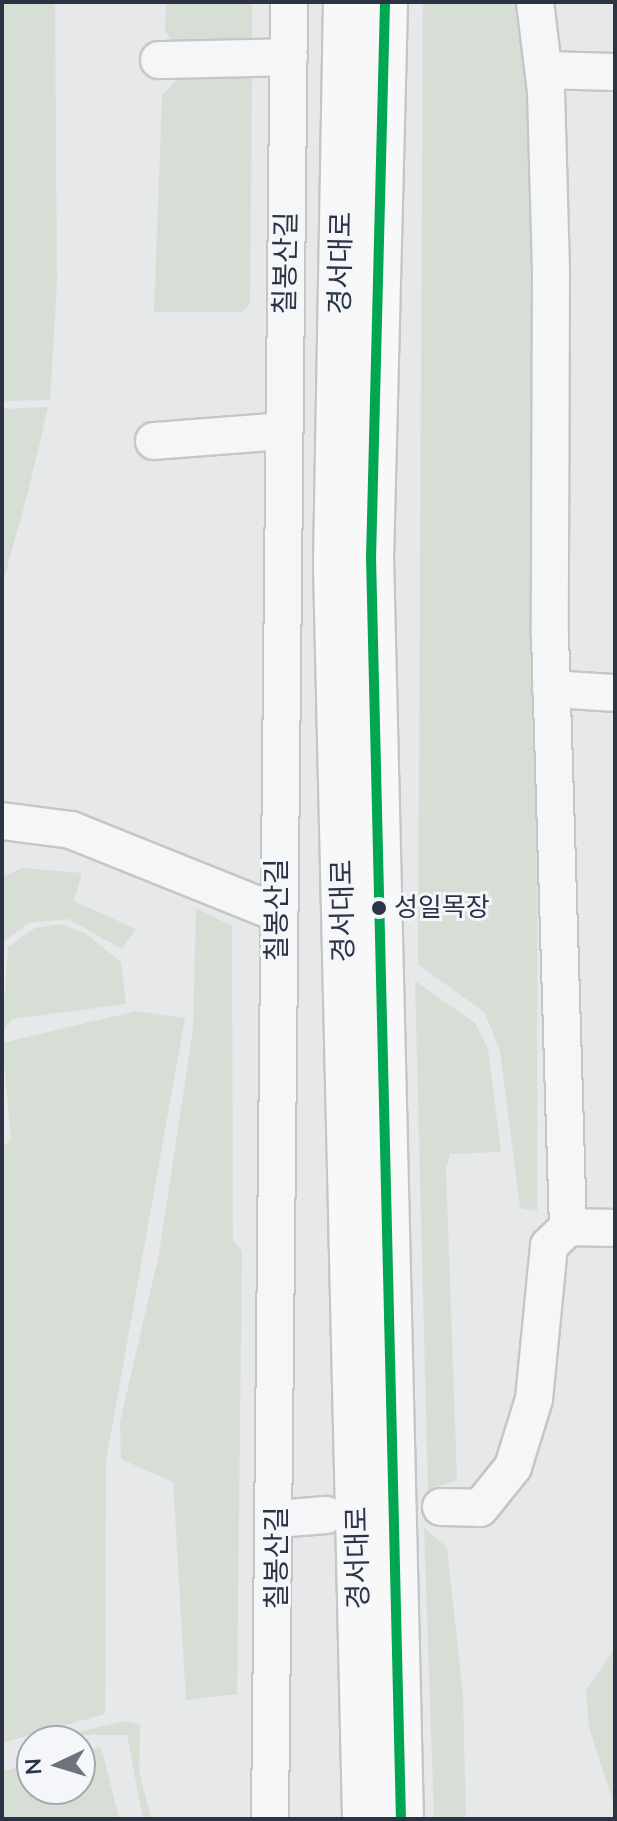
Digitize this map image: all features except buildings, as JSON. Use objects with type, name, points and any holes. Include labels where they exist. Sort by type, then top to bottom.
[{"type":"main road","name":"경서대로","points":[[346,2],[336,566],[365,1819]]},
{"type":"main road","name":"경서대로","points":[[385,2],[371,557],[401,1819]]},
{"type":"street","name":"칠봉산길","points":[[270,1819],[277,1519],[277,913],[287,649],[284,431],[289,2]]},
{"type":"street","points":[[535,2],[544,70],[553,363],[551,689],[568,1227]]},
{"type":"street","points":[[159,60],[289,57]]},
{"type":"street","points":[[544,70],[615,72]]},
{"type":"street","points":[[154,441],[284,431]]},
{"type":"street","points":[[551,689],[615,693]]},
{"type":"street","points":[[2,821],[71,830],[277,913]]},
{"type":"street","points":[[441,1507],[480,1508],[513,1467],[534,1399],[549,1246],[568,1227],[615,1228]]},
{"type":"street","points":[[277,1519],[326,1515]]},
{"type":"shaded area","points":[[2,2],[55,2],[57,283],[50,400],[2,401]]},
{"type":"shaded area","points":[[166,2],[252,2],[252,42],[172,40],[165,32]]},
{"type":"shaded area","points":[[423,2],[517,2],[538,156],[537,1211],[520,1208],[500,1051],[485,1013],[418,964]]},
{"type":"shaded area","points":[[252,75],[250,304],[242,312],[154,312],[162,96],[178,78]]},
{"type":"shaded area","points":[[48,407],[29,488],[2,586],[2,409]]},
{"type":"shaded area","points":[[22,868],[82,873],[74,901],[136,929],[122,949],[68,919],[28,923],[2,943],[2,877]]},
{"type":"shaded area","points":[[196,908],[232,926],[233,1240],[242,1251],[237,1694],[186,1700],[173,1482],[121,1459],[120,1422],[159,1254],[193,1029]]},
{"type":"shaded area","points":[[61,924],[85,933],[121,962],[126,1004],[12,1019],[2,1032],[8,947],[35,928]]},
{"type":"shaded area","points":[[415,981],[475,1023],[488,1049],[501,1152],[450,1154],[446,1169],[457,1480],[428,1490]]},
{"type":"shaded area","points":[[136,1011],[185,1018],[106,1461],[105,1714],[66,1725],[16,1725],[16,1739],[2,1743],[2,1149],[11,1138],[2,1043]]},
{"type":"shaded area","points":[[424,1527],[447,1548],[463,1695],[466,1819],[434,1819]]},
{"type":"shaded area","points":[[615,1648],[615,1809],[589,1727],[586,1690]]},
{"type":"shaded area","points":[[126,1721],[140,1724],[139,1771],[151,1819],[143,1819],[127,1735],[96,1735],[96,1728]]},
{"type":"shaded area","points":[[101,1747],[119,1819],[2,1819],[2,1771],[16,1768],[16,1805],[96,1805],[96,1748]]},
{"type":"transit line","points":[[385,2],[371,557],[401,1819]]},
{"type":"place","name":"성일목장","points":[[379,908]]}]
